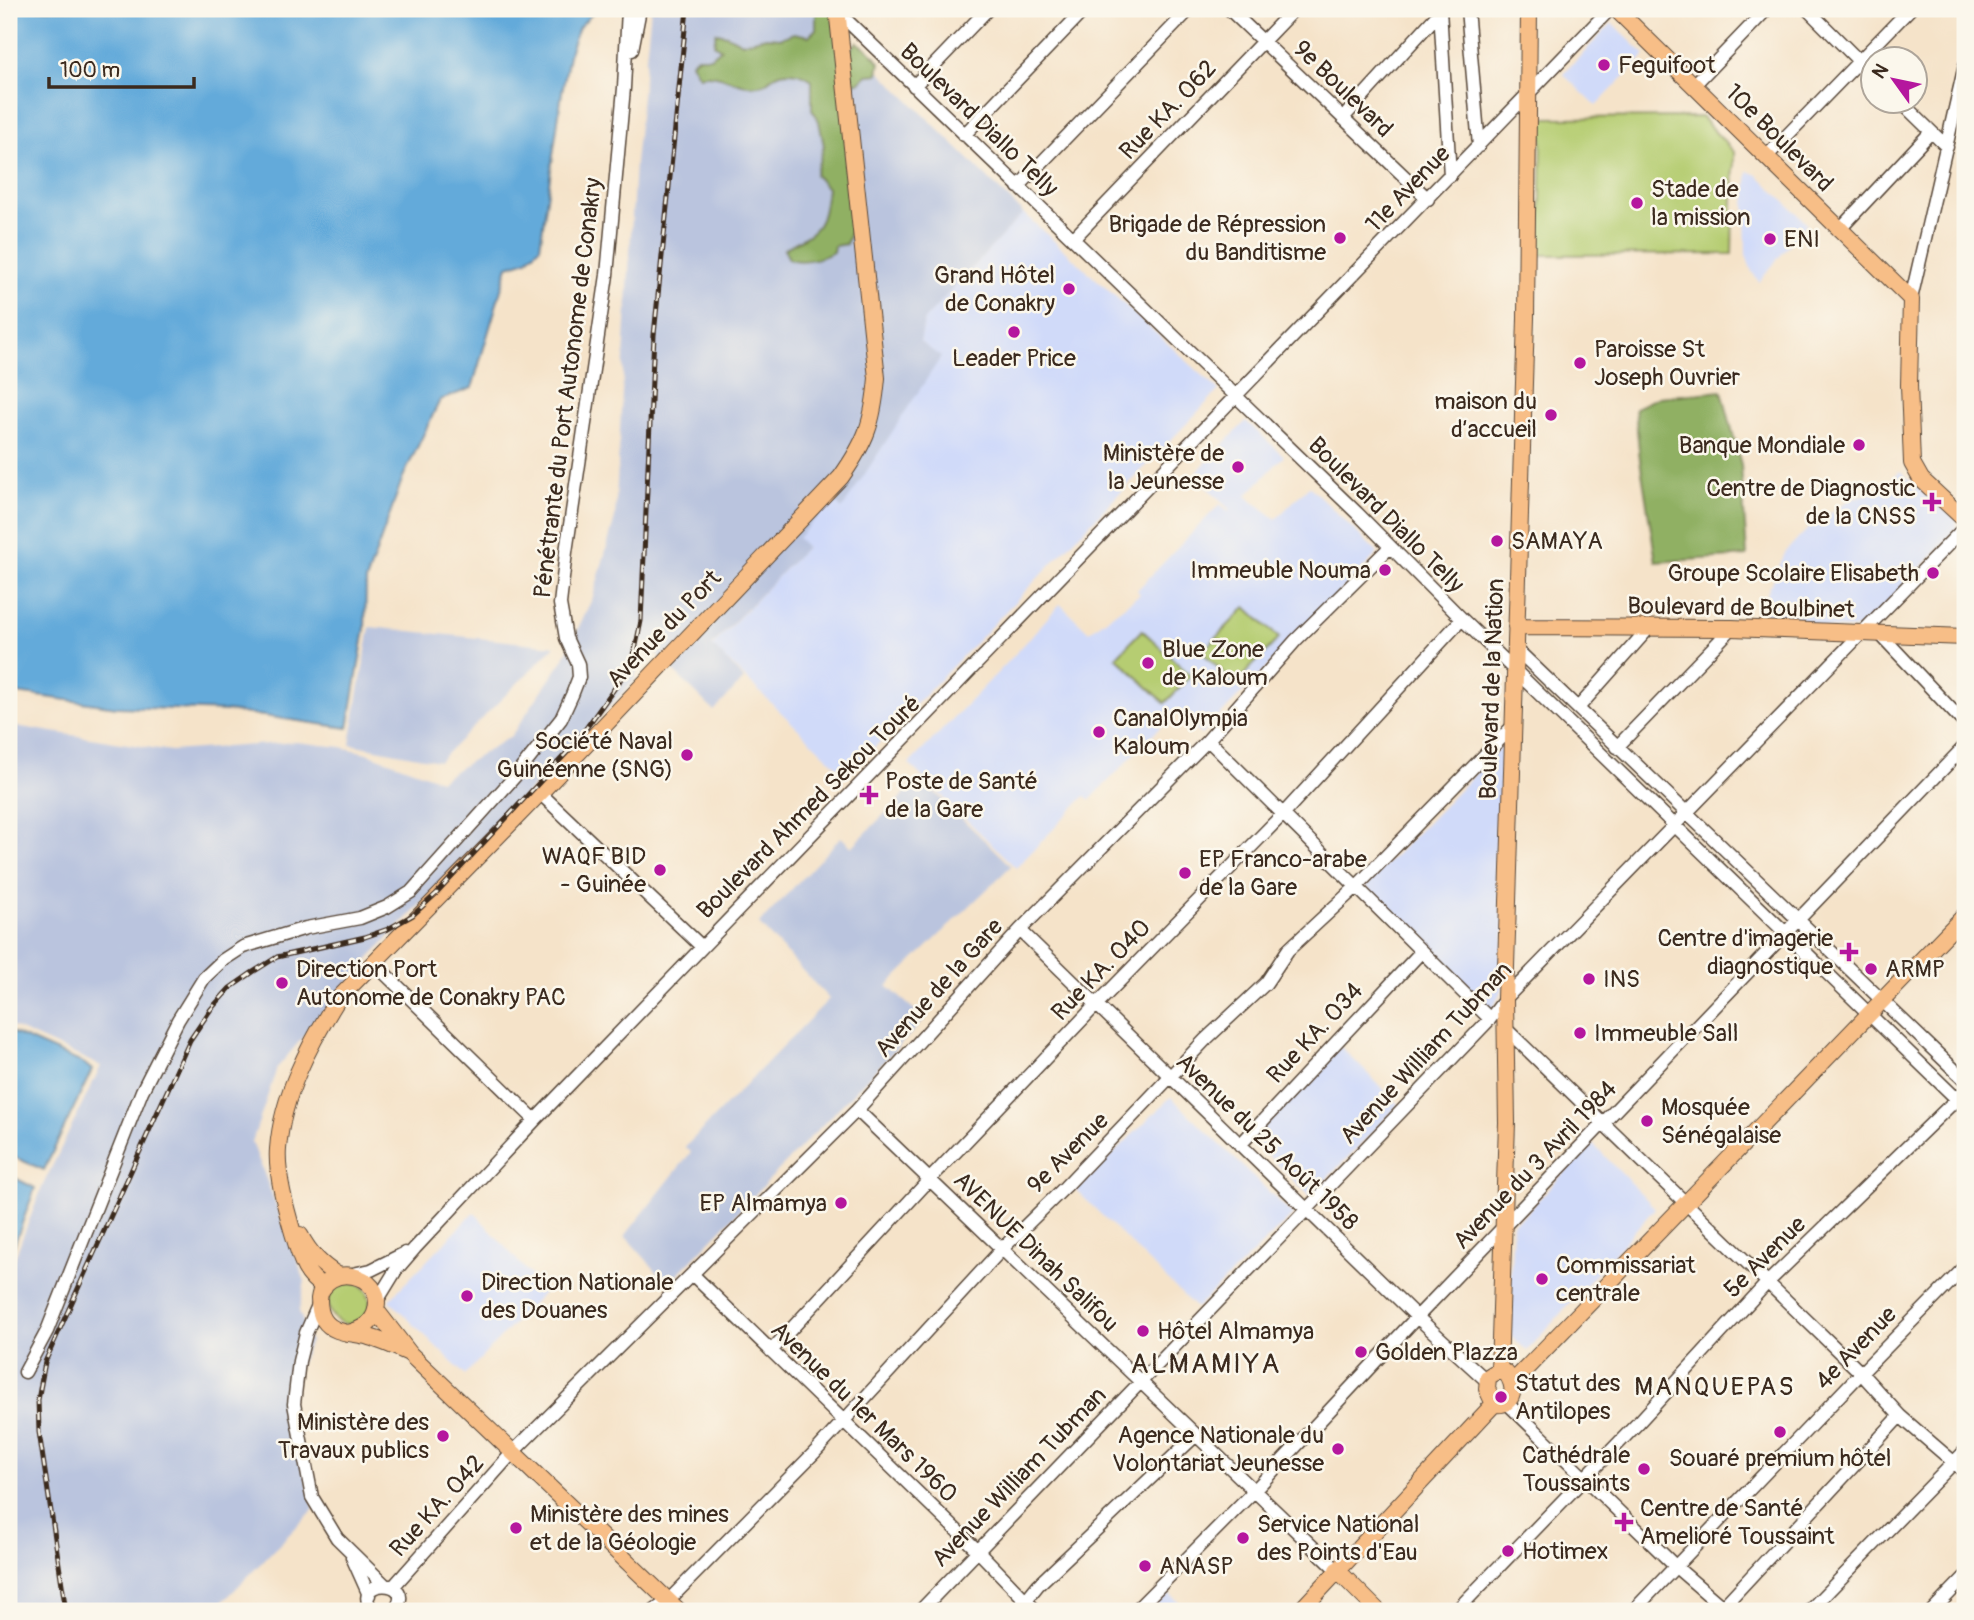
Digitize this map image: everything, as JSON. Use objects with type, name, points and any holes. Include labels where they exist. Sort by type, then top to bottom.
[{"type":"main road","name":"Boulevard de la Nation","points":[[1493,1376],[1504,1228],[1505,999],[1526,318],[1529,9]]},
{"type":"main road","name":"10e Boulevard","points":[[1616,9],[1911,299]]},
{"type":"main road","name":"Avenue du Port","points":[[321,1295],[302,1261],[285,1204],[277,1152],[283,1115],[302,1064],[337,1000],[540,793],[841,477],[867,435],[877,377],[837,10]]},
{"type":"main road","points":[[1911,299],[1909,385],[1912,463],[1921,479],[1965,520]]},
{"type":"main road","name":"Boulevard de Boulbinet","points":[[1516,627],[1732,628],[1965,637]]},
{"type":"main road","points":[[1512,1383],[1965,915]]},
{"type":"main road","name":"Avenue du Port","points":[[285,1204],[307,1249],[320,1265],[344,1275]]},
{"type":"main road","points":[[410,1354],[382,1341],[330,1326],[320,1312],[321,1295],[344,1275],[365,1280],[371,1286],[376,1306],[410,1354],[674,1606]]},
{"type":"main road","points":[[348,1333],[367,1325],[376,1306]]},
{"type":"main road","points":[[1300,1611],[1500,1403],[1513,1395],[1508,1375],[1493,1376],[1487,1389],[1500,1403]]},
{"type":"main road","points":[[1337,1570],[1378,1611]]},
{"type":"street","points":[[624,88],[628,9]]},
{"type":"street","points":[[624,88],[640,9]]},
{"type":"street","points":[[914,86],[988,9]]},
{"type":"street","points":[[964,135],[1085,9]]},
{"type":"street","points":[[1018,187],[1191,9]]},
{"type":"street","name":"9e Boulevard","points":[[1229,9],[1427,199]]},
{"type":"street","name":"Rue KA. 062","points":[[1073,239],[1294,9]]},
{"type":"street","points":[[1467,9],[1479,146]]},
{"type":"street","name":"11e Avenue","points":[[1235,398],[1610,9]]},
{"type":"street","points":[[1693,86],[1767,9]]},
{"type":"street","points":[[1807,9],[1858,59]]},
{"type":"street","points":[[1874,46],[1910,9]]},
{"type":"street","name":"Boulevard Diallo Telly","points":[[837,10],[1787,933],[1869,1016],[1963,1099]]},
{"type":"street","points":[[1343,118],[1440,10]]},
{"type":"street","points":[[1440,10],[1450,176]]},
{"type":"street","points":[[1766,158],[1858,63]]},
{"type":"street","points":[[1911,299],[1965,65]]},
{"type":"street","name":"Pénétrante du Port Autonome de Conakry","points":[[24,1372],[47,1331],[142,1091],[178,1020],[204,978],[223,960],[243,947],[306,928],[360,918],[387,907],[411,892],[517,774],[561,719],[579,677],[578,664],[566,638],[560,604],[607,275],[624,88]]},
{"type":"street","points":[[1915,116],[1947,147]]},
{"type":"street","points":[[1839,230],[1931,132]]},
{"type":"street","name":"Boulevard Ahmed Sekou Touré","points":[[376,1306],[396,1270],[535,1120],[1235,398]]},
{"type":"street","name":"Avenue William Tubman","points":[[920,1611],[1490,1019],[1505,999],[1965,527]]},
{"type":"street","name":"Avenue de la Gare","points":[[513,1452],[857,1110],[1020,930],[1208,740],[1296,640],[1390,547]]},
{"type":"street","name":"Rue KA. 040","points":[[771,1351],[930,1179],[1284,813],[1462,619]]},
{"type":"street","points":[[1617,747],[1732,628]]},
{"type":"street","points":[[1578,708],[1648,629]]},
{"type":"street","points":[[1880,634],[1965,724]]},
{"type":"street","points":[[1515,648],[1965,1080]]},
{"type":"street","name":"9e Avenue","points":[[654,1611],[674,1606],[1003,1248],[1205,1040],[1266,983],[1288,950],[1356,887],[1513,726]]},
{"type":"street","points":[[1208,740],[1490,1019]]},
{"type":"street","name":"Avenue du 3 Avril 1984","points":[[1135,1611],[1255,1490],[1417,1317],[1965,746]]},
{"type":"street","points":[[540,793],[701,946]]},
{"type":"street","name":"Avenue du 25 Août 1958","points":[[1020,930],[1417,1317],[1493,1376]]},
{"type":"street","name":"Rue KA. 034","points":[[1240,1145],[1422,952]]},
{"type":"street","points":[[373,962],[535,1120]]},
{"type":"street","points":[[1506,1029],[1861,1373],[1900,1416],[1965,1472]]},
{"type":"street","name":"5e Avenue","points":[[1457,1611],[1639,1422],[1767,1283],[1963,1099]]},
{"type":"street","name":"AVENUE Dinah Salifou","points":[[857,1110],[1337,1570]]},
{"type":"street","name":"Boulevard Ahmed Sekou Touré","points":[[344,1275],[371,1270],[415,1248]]},
{"type":"street","name":"4e Avenue","points":[[1633,1611],[1965,1267]]},
{"type":"street","name":"Avenue du 1er Mars 1960","points":[[692,1274],[1037,1611]]},
{"type":"street","points":[[321,1295],[306,1333],[296,1379],[294,1404],[312,1497],[337,1538],[351,1554],[388,1585],[399,1600],[396,1610]]},
{"type":"street","points":[[306,1333],[330,1326]]},
{"type":"street","points":[[1500,1403],[1584,1477],[1723,1610],[1900,1416]]},
{"type":"street","points":[[1017,1611],[1038,1585],[1196,1434]]},
{"type":"street","points":[[1809,1611],[1965,1451]]},
{"type":"street","name":"Rue KA. 042","points":[[370,1605],[374,1587],[388,1585],[513,1452]]},
{"type":"street","points":[[351,1554],[370,1605]]},
{"type":"street","points":[[1932,1611],[1965,1577]]},
{"type":"shaded area","points":[[651,9],[820,9],[821,13],[1023,213],[924,320],[920,342],[941,357],[842,509],[833,500],[798,538],[806,547],[712,645],[744,679],[714,711],[643,641],[635,680],[372,955],[277,1068],[252,1142],[305,1281],[299,1311],[310,1341],[286,1397],[314,1509],[214,1611],[9,1611],[9,1272],[43,1185],[101,1066],[9,1025],[9,725],[171,751],[296,742],[341,747],[367,753],[440,780],[511,736],[563,660],[593,597],[615,518],[635,163]]},
{"type":"shaded area","name":"Feguifoot","points":[[1612,23],[1645,55],[1596,106],[1563,74]]},
{"type":"shaded area","name":"ENI","points":[[1748,171],[1758,175],[1807,223],[1759,282],[1746,255],[1745,206]]},
{"type":"shaded area","points":[[1023,213],[1219,390],[847,776],[712,646],[806,547],[797,538],[833,499],[842,508],[940,357],[920,342],[924,320]]},
{"type":"shaded area","points":[[1246,421],[1284,456],[1246,496],[1276,519],[1309,486],[1378,553],[1201,735],[1176,711],[1090,800],[1085,796],[1016,868],[909,764],[1060,604],[1089,632],[1140,594],[1137,590],[1220,504],[1230,512],[1231,510],[1194,475]]},
{"type":"shaded area","points":[[1900,471],[1956,519],[1957,529],[1864,629],[1752,627],[1786,551],[1810,527],[1852,498],[1880,491]]},
{"type":"shaded area","points":[[370,627],[555,646],[439,761],[350,744]]},
{"type":"shaded area","points":[[1508,740],[1503,986],[1490,1015],[1365,886]]},
{"type":"shaded area","points":[[920,778],[1011,866],[887,986],[925,1019],[668,1284],[625,1236],[691,1152],[685,1147],[829,999],[759,924],[841,837],[852,847]]},
{"type":"shaded area","points":[[1339,1045],[1399,1105],[1310,1196],[1251,1139]]},
{"type":"shaded area","points":[[1171,1097],[1293,1215],[1196,1308],[1076,1190]]},
{"type":"shaded area","points":[[1592,1143],[1655,1208],[1527,1351],[1508,1333],[1513,1223],[1524,1215]]},
{"type":"shaded area","name":"Direction Nationale des Douanes","points":[[474,1212],[545,1291],[465,1375],[389,1300]]},
{"type":"shaded area","points":[[1163,1588],[1188,1611],[1140,1611]]},
{"type":"green space","points":[[816,9],[830,9],[849,51],[857,42],[880,62],[878,74],[867,75],[859,83],[851,82],[854,222],[846,244],[834,246],[833,252],[823,257],[800,261],[789,259],[784,249],[805,237],[817,226],[821,220],[827,188],[815,175],[824,146],[819,121],[812,109],[812,80],[804,75],[785,72],[763,84],[747,85],[715,76],[699,76],[691,63],[697,57],[711,57],[721,49],[714,44],[716,33],[742,43],[766,37],[781,38],[794,33],[809,36],[816,29]]},
{"type":"green space","name":"Stade de la mission","points":[[1701,117],[1734,152],[1732,254],[1540,255],[1542,118]]},
{"type":"green space","points":[[1722,391],[1741,465],[1747,556],[1656,562],[1635,408],[1659,397]]},
{"type":"green space","points":[[1246,607],[1279,638],[1235,684],[1202,652]]},
{"type":"green space","points":[[1142,630],[1191,676],[1165,703],[1116,657]]},
{"type":"green space","points":[[349,1282],[364,1288],[370,1303],[364,1318],[349,1324],[334,1318],[328,1303],[334,1288]]},
{"type":"water","points":[[9,9],[597,9],[579,27],[570,50],[540,247],[527,260],[508,266],[472,388],[440,400],[403,477],[366,581],[365,629],[348,728],[228,711],[117,707],[9,692]]},
{"type":"water","points":[[9,1031],[85,1064],[92,1070],[44,1170],[9,1155]]},
{"type":"water","points":[[9,1175],[35,1188],[9,1259]]},
{"type":"railway","points":[[66,1611],[39,1432],[38,1400],[45,1362],[190,1040],[211,1009],[230,988],[277,957],[365,937],[388,929],[413,915],[437,893],[574,745],[619,682],[634,655],[641,621],[654,335],[687,9]]},
{"type":"place","name":"Feguifoot","points":[[1604,65]]},
{"type":"place","name":"Stade de la mission","points":[[1637,203]]},
{"type":"place","name":"Brigade de Répression du Banditisme","points":[[1340,238]]},
{"type":"place","name":"ENI","points":[[1770,239]]},
{"type":"place","name":"Grand Hôtel de Conakry","points":[[1069,289]]},
{"type":"place","name":"Leader Price","points":[[1014,332]]},
{"type":"place","name":"Paroisse St Joseph Ouvrier","points":[[1580,363]]},
{"type":"place","name":"maison du d’accueil","points":[[1551,415]]},
{"type":"place","name":"Banque Mondiale","points":[[1859,445]]},
{"type":"place","name":"Ministère de la Jeunesse","points":[[1238,467]]},
{"type":"place","name":"Centre de Diagnostic de la CNSS","points":[[1932,502]]},
{"type":"place","name":"SAMAYA","points":[[1497,541]]},
{"type":"place","name":"Immeuble Nouma","points":[[1385,570]]},
{"type":"place","name":"Groupe Scolaire Elisabeth","points":[[1933,573]]},
{"type":"place","name":"Blue Zone de Kaloum","points":[[1148,663]]},
{"type":"place","name":"CanalOlympia Kaloum","points":[[1099,732]]},
{"type":"place","name":"Société Naval Guinéenne (SNG)","points":[[687,755]]},
{"type":"place","name":"Poste de Santé de la Gare","points":[[869,795]]},
{"type":"place","name":"WAQF BID - Guinée","points":[[660,870]]},
{"type":"place","name":"EP Franco-arabe de la Gare","points":[[1185,873]]},
{"type":"place","name":"Centre d'imagerie diagnostique","points":[[1849,952]]},
{"type":"place","name":"ARMP","points":[[1871,969]]},
{"type":"place","name":"INS","points":[[1589,979]]},
{"type":"place","name":"Direction Port Autonome de Conakry PAC","points":[[282,983]]},
{"type":"place","name":"Immeuble Sall","points":[[1580,1033]]},
{"type":"place","name":"Mosquée Sénégalaise","points":[[1647,1121]]},
{"type":"place","name":"EP Almamya","points":[[841,1203]]},
{"type":"place","name":"Commissariat centrale","points":[[1542,1279]]},
{"type":"place","name":"Direction Nationale des Douanes","points":[[467,1296]]},
{"type":"place","name":"Hôtel Almamya","points":[[1143,1331]]},
{"type":"place","name":"Golden Plazza","points":[[1361,1352]]},
{"type":"place","name":"Statut des Antilopes","points":[[1501,1397]]},
{"type":"place","name":"Souaré premium hôtel","points":[[1780,1432]]},
{"type":"place","name":"Ministère des Travaux publics","points":[[443,1436]]},
{"type":"place","name":"Agence Nationale du Volontariat Jeunesse","points":[[1338,1449]]},
{"type":"place","name":"Cathédrale Toussaints","points":[[1644,1469]]},
{"type":"place","name":"Centre de Santé Amelioré Toussaint","points":[[1624,1522]]},
{"type":"place","name":"Ministère des mines et de la Géologie","points":[[516,1528]]},
{"type":"place","name":"Service National des Points d'Eau","points":[[1243,1538]]},
{"type":"place","name":"Hotimex","points":[[1508,1551]]},
{"type":"place","name":"ANASP","points":[[1145,1566]]},
{"type":"district","name":"ALMAMIYA","points":[[1206,1364]]},
{"type":"district","name":"MANQUEPAS","points":[[1715,1387]]}]
